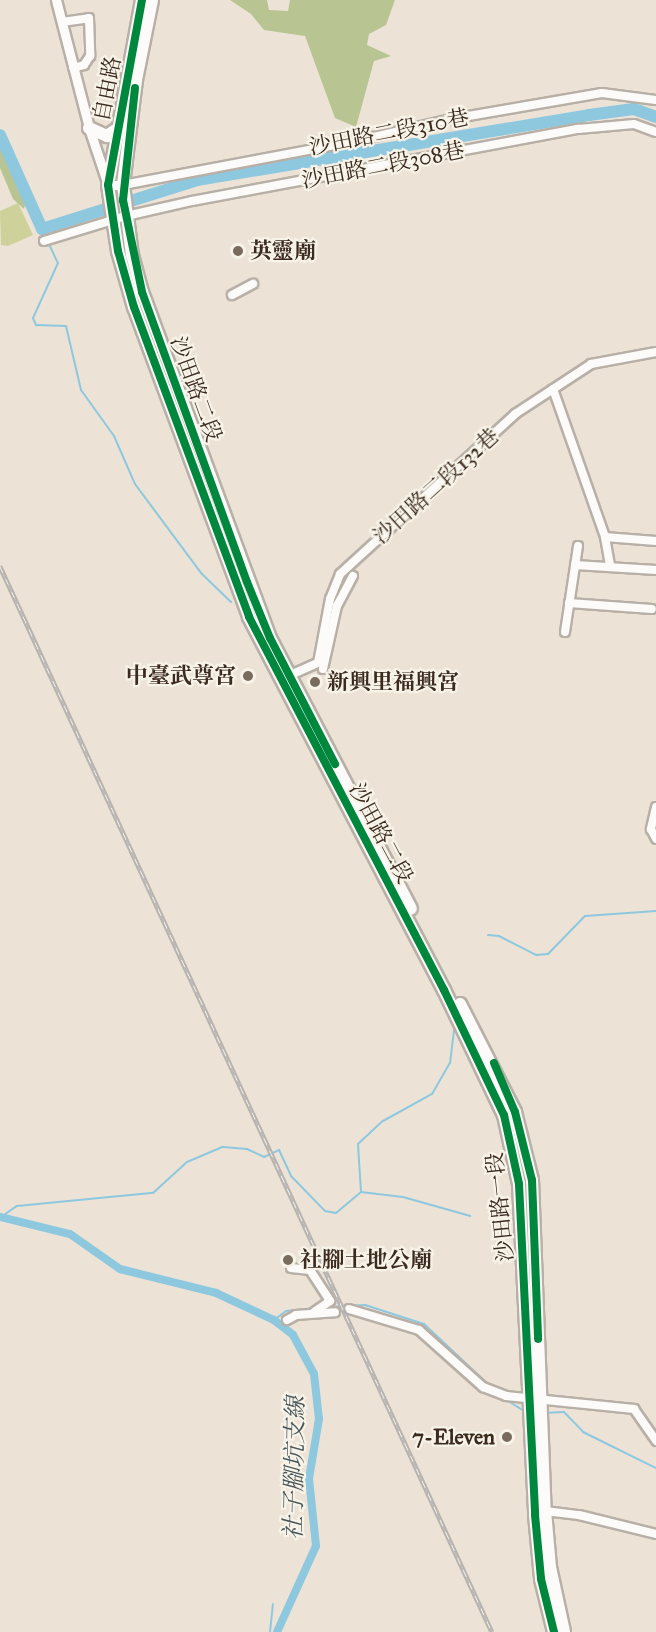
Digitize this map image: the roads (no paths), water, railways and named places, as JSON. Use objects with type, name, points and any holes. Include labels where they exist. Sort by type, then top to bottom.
[{"type":"main road","name":"自由路","points":[[108,192],[117,129],[142,0]]},
{"type":"main road","name":"自由路","points":[[123,185],[136,80],[152,0]]},
{"type":"main road","points":[[89,128],[107,136],[117,129]]},
{"type":"main road","name":"沙田路二段","points":[[123,185],[124,208],[132,255],[152,319],[284,678]]},
{"type":"main road","name":"沙田路二段","points":[[108,192],[111,216],[134,307],[236,586],[447,988]]},
{"type":"main road","name":"沙田路一段","points":[[447,988],[485,1070],[512,1143],[521,1214],[536,1421]]},
{"type":"main road","points":[[536,1421],[550,1567],[564,1632]]},
{"type":"main road","points":[[536,1421],[540,1569],[554,1632]]},
{"type":"street","name":"沙田路二段","points":[[56,0],[108,192]]},
{"type":"street","points":[[62,22],[89,18],[90,56],[84,65],[73,68]]},
{"type":"street","name":"沙田路二段310巷","points":[[123,185],[361,140],[451,119],[602,93],[656,100]]},
{"type":"street","name":"沙田路二段308巷","points":[[44,241],[111,216],[124,208],[604,124],[634,124],[656,132]]},
{"type":"street","points":[[108,192],[123,185]]},
{"type":"street","points":[[232,295],[253,284]]},
{"type":"street","name":"沙田路二段132巷","points":[[284,678],[318,663],[330,599],[340,574],[515,414],[591,364],[656,352]]},
{"type":"street","points":[[553,389],[605,537],[610,566]]},
{"type":"street","points":[[605,537],[656,541]]},
{"type":"street","points":[[565,632],[578,546]]},
{"type":"street","points":[[574,565],[656,570]]},
{"type":"street","points":[[323,669],[337,606],[353,576]]},
{"type":"street","points":[[568,603],[652,609]]},
{"type":"street","points":[[656,807],[651,829],[656,839]]},
{"type":"street","points":[[291,1268],[307,1267],[330,1301],[314,1312]]},
{"type":"street","points":[[349,1309],[419,1330],[483,1387],[536,1400],[609,1403],[634,1409],[656,1441]]},
{"type":"street","points":[[287,1320],[314,1312],[335,1312]]},
{"type":"street","points":[[545,1511],[579,1515],[656,1534]]},
{"type":"waterway","points":[[0,135],[42,229],[197,180],[589,115],[634,109],[656,117]]},
{"type":"waterway","points":[[42,229],[46,237]]},
{"type":"waterway","points":[[48,242],[58,263],[33,318],[36,325],[66,326],[81,390],[114,436],[135,484],[201,573],[231,602]]},
{"type":"waterway","points":[[488,935],[499,936],[536,955],[548,954],[585,916],[656,911]]},
{"type":"waterway","points":[[1,1217],[17,1206],[153,1193],[187,1162],[223,1147],[247,1149],[264,1157],[279,1150],[291,1176],[325,1211],[336,1213],[361,1192],[358,1144],[383,1121],[432,1094],[450,1063],[455,1025]]},
{"type":"waterway","points":[[361,1192],[403,1197],[470,1216]]},
{"type":"waterway","name":"社子腳坑支線","points":[[0,1217],[70,1234],[120,1269],[216,1293],[274,1320],[293,1335],[314,1374],[319,1419],[309,1479],[316,1546],[277,1632]]},
{"type":"waterway","points":[[327,1307],[365,1305],[424,1324],[489,1385]]},
{"type":"waterway","points":[[274,1320],[286,1311],[315,1308]]},
{"type":"waterway","points":[[505,1399],[527,1413]]},
{"type":"waterway","points":[[544,1413],[564,1412],[583,1432],[656,1468]]},
{"type":"waterway","points":[[270,1632],[273,1604]]},
{"type":"railway","points":[[0,566],[492,1632]]},
{"type":"place","name":"英靈廟","points":[[238,251]]},
{"type":"place","name":"中臺武尊宮","points":[[248,676]]},
{"type":"place","name":"新興里福興宮","points":[[315,682]]},
{"type":"place","name":"社腳土地公廟","points":[[288,1260]]},
{"type":"place","name":"7-Eleven","points":[[507,1437]]}]
